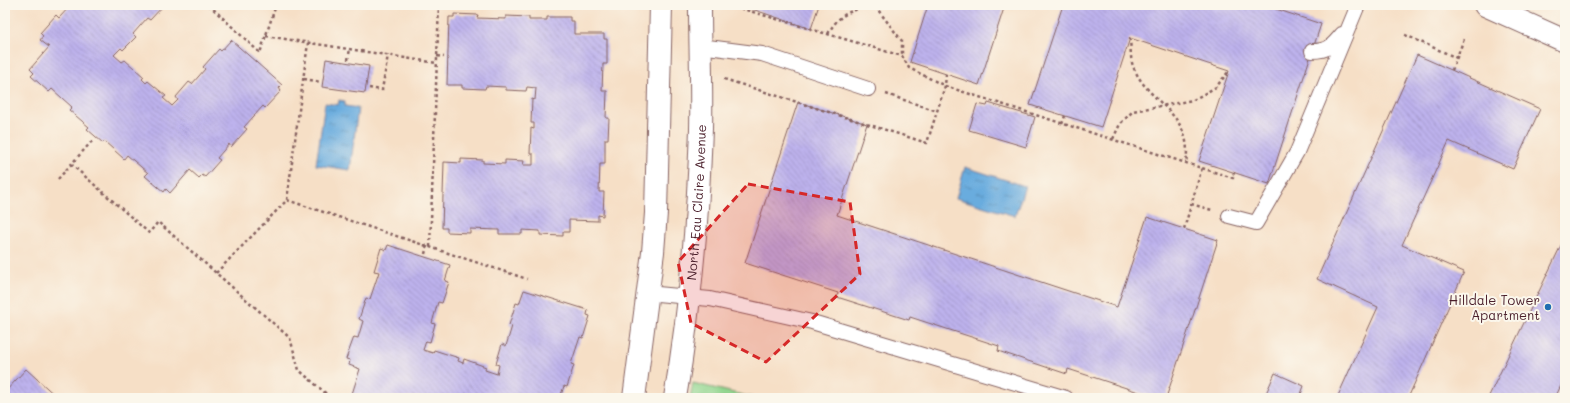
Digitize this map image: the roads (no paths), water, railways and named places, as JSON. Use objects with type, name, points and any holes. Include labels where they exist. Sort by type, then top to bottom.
[{"type":"street","points":[[634,398],[656,213],[661,5]]},
{"type":"street","name":"North Eau Claire Avenue","points":[[674,398],[694,249],[701,129],[700,5]]},
{"type":"street","points":[[1485,5],[1565,41]]},
{"type":"lane","points":[[1229,216],[1256,223],[1297,152],[1358,5]]},
{"type":"lane","points":[[1312,51],[1324,51],[1335,42],[1350,24]]},
{"type":"lane","points":[[700,46],[762,54],[868,89]]},
{"type":"lane","points":[[647,293],[710,299],[812,322],[1066,398]]},
{"type":"water","points":[[339,100],[345,101],[345,106],[358,108],[350,170],[316,165],[325,103],[338,105]]},
{"type":"water","points":[[965,167],[1025,186],[1015,216],[956,198]]},
{"type":"place","name":"Hilldale Tower Apartment","points":[[1548,307]]}]
